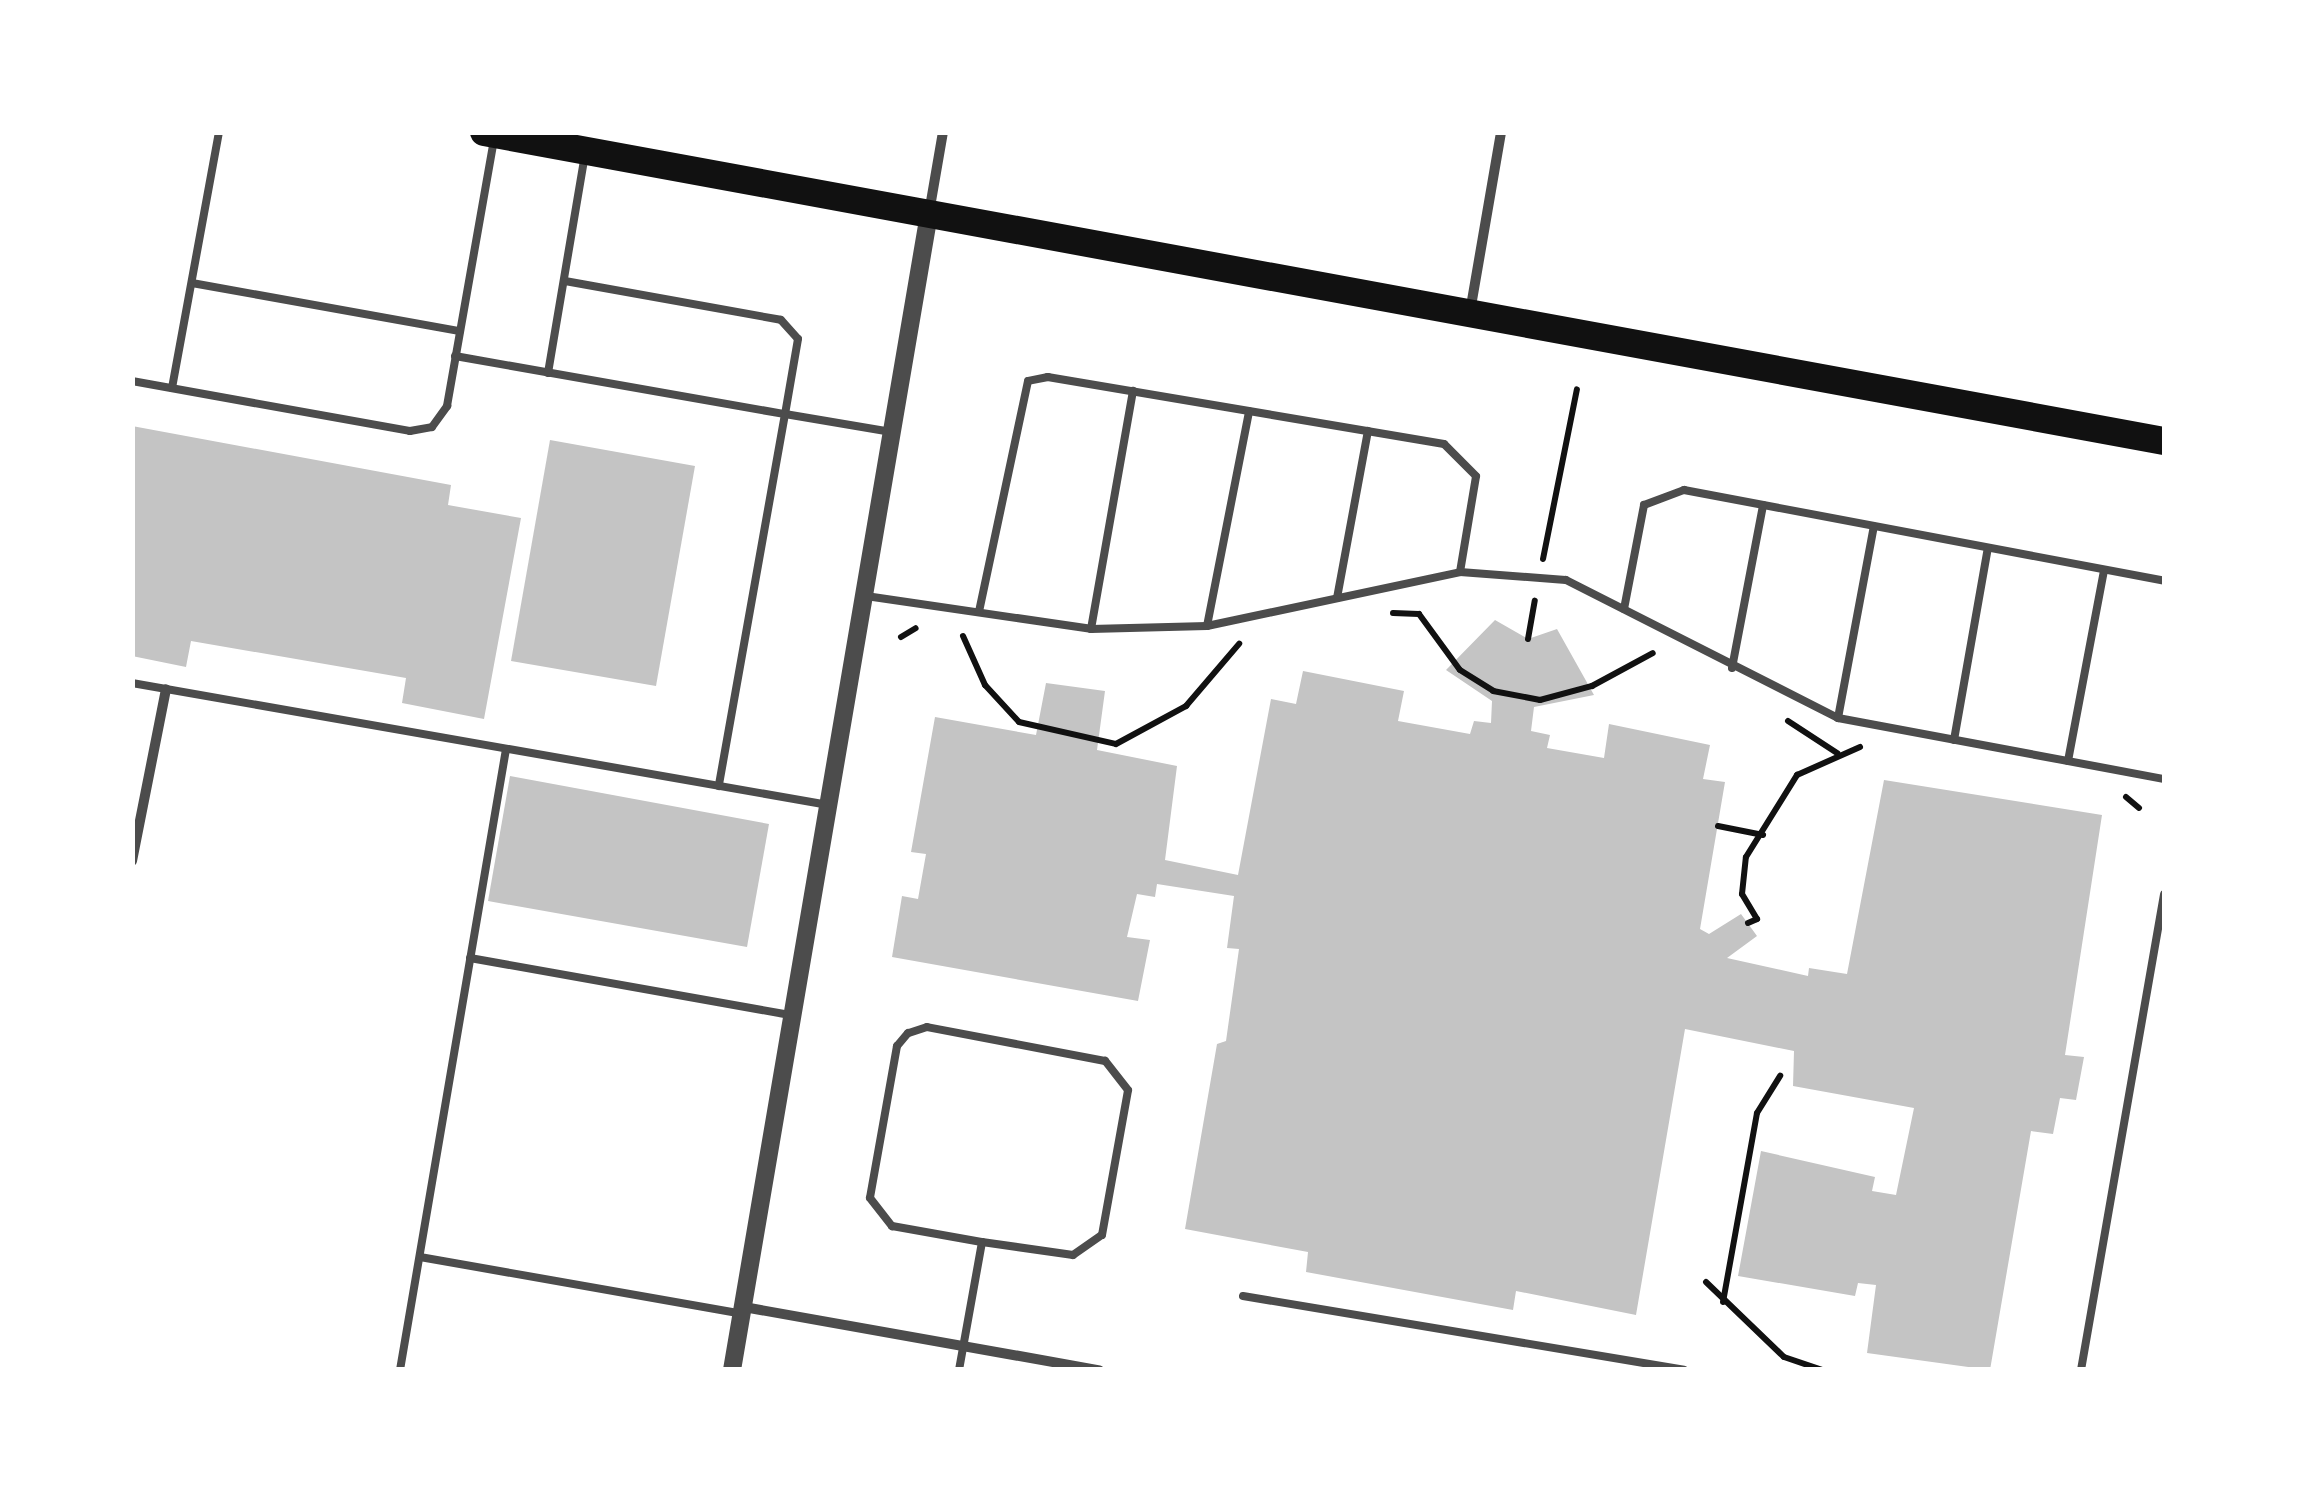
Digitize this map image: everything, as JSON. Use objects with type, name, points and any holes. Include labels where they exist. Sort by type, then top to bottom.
[{"type":"highway","points":[[489,133],[572,144],[929,214],[2164,441]]},
{"type":"street","points":[[732,1370],[943,132]]},
{"type":"street","points":[[1470,313],[1502,132]]},
{"type":"street","points":[[132,861],[166,689]]},
{"type":"street","points":[[744,1310],[1099,1370]]},
{"type":"lane","points":[[172,388],[220,132]]},
{"type":"lane","points":[[132,381],[410,431],[432,427],[447,406],[489,133]]},
{"type":"lane","points":[[548,372],[565,280],[572,144]]},
{"type":"lane","points":[[565,280],[793,326],[785,414],[718,786]]},
{"type":"lane","points":[[192,283],[460,332]]},
{"type":"lane","points":[[456,356],[891,432]]},
{"type":"lane","points":[[980,612],[1028,381],[1133,391],[1368,431],[1465,457],[1476,476],[1460,572]]},
{"type":"lane","points":[[1091,629],[1133,391]]},
{"type":"lane","points":[[1207,626],[1249,411]]},
{"type":"lane","points":[[1337,598],[1368,431]]},
{"type":"lane","points":[[1624,609],[1644,505],[1660,492],[1763,505],[2164,581]]},
{"type":"lane","points":[[1732,668],[1763,505]]},
{"type":"lane","points":[[1838,718],[1874,526]]},
{"type":"lane","points":[[1954,740],[1988,548]]},
{"type":"lane","points":[[2068,761],[2104,570]]},
{"type":"lane","points":[[863,596],[1091,629],[1207,626],[1460,572],[1540,574],[1624,609],[1732,668],[1838,718],[2164,778]]},
{"type":"lane","points":[[132,683],[828,805]]},
{"type":"lane","points":[[400,1370],[506,748]]},
{"type":"lane","points":[[2081,1370],[2164,894]]},
{"type":"lane","points":[[470,958],[794,1016]]},
{"type":"lane","points":[[927,1027],[1106,1062],[1128,1090],[1102,1235],[1090,1250],[1073,1256],[982,1242],[892,1226],[870,1198],[897,1046],[908,1033],[927,1027]]},
{"type":"lane","points":[[959,1370],[982,1242]]},
{"type":"lane","points":[[420,1257],[744,1310]]},
{"type":"lane","points":[[1243,1296],[1684,1370]]},
{"type":"path","points":[[1528,639],[1577,389]]},
{"type":"path","points":[[1370,612],[1419,614],[1460,670],[1493,691],[1540,700],[1592,686],[1650,652],[1665,657]]},
{"type":"path","points":[[901,637],[933,631]]},
{"type":"path","points":[[950,634],[968,637],[985,685],[1019,722],[1116,744],[1186,706],[1236,645],[1255,640]]},
{"type":"path","points":[[1778,712],[1837,753]]},
{"type":"path","points":[[1748,923],[1758,919],[1742,894],[1746,857],[1764,835],[1797,775],[1837,753],[1868,745]]},
{"type":"path","points":[[2119,791],[2139,808]]},
{"type":"path","points":[[1718,826],[1764,835]]},
{"type":"path","points":[[1723,1302],[1757,1113],[1780,1076]]},
{"type":"path","points":[[1706,1282],[1784,1357],[1822,1370]]},
{"type":"building","points":[[132,426],[451,485],[448,505],[521,518],[484,719],[402,703],[406,678],[191,641],[186,667],[132,656]]},
{"type":"building","points":[[550,440],[695,466],[656,686],[511,661]]},
{"type":"building","points":[[1495,620],[1528,639],[1557,629],[1594,695],[1534,707],[1531,731],[1550,735],[1547,748],[1604,758],[1609,724],[1710,745],[1703,779],[1725,782],[1700,929],[1709,934],[1741,914],[1757,936],[1727,958],[1808,976],[1809,968],[1847,974],[1884,780],[2102,815],[2065,1055],[2084,1057],[2076,1100],[2060,1098],[2053,1134],[2031,1131],[1990,1370],[1867,1353],[1876,1285],[1858,1283],[1855,1296],[1738,1276],[1761,1151],[1875,1177],[1872,1191],[1896,1195],[1914,1108],[1793,1086],[1794,1051],[1685,1029],[1636,1315],[1516,1291],[1513,1310],[1306,1272],[1308,1252],[1185,1229],[1217,1044],[1226,1041],[1239,949],[1227,948],[1234,896],[1157,884],[1155,897],[1137,894],[1127,937],[1150,940],[1138,1001],[892,957],[902,896],[918,899],[926,854],[911,852],[935,717],[1036,735],[1046,683],[1105,691],[1097,750],[1177,766],[1165,860],[1238,875],[1271,699],[1296,704],[1303,671],[1404,691],[1398,721],[1470,734],[1474,721],[1491,723],[1492,701],[1446,670]]},
{"type":"building","points":[[510,776],[769,824],[747,947],[488,901]]}]
